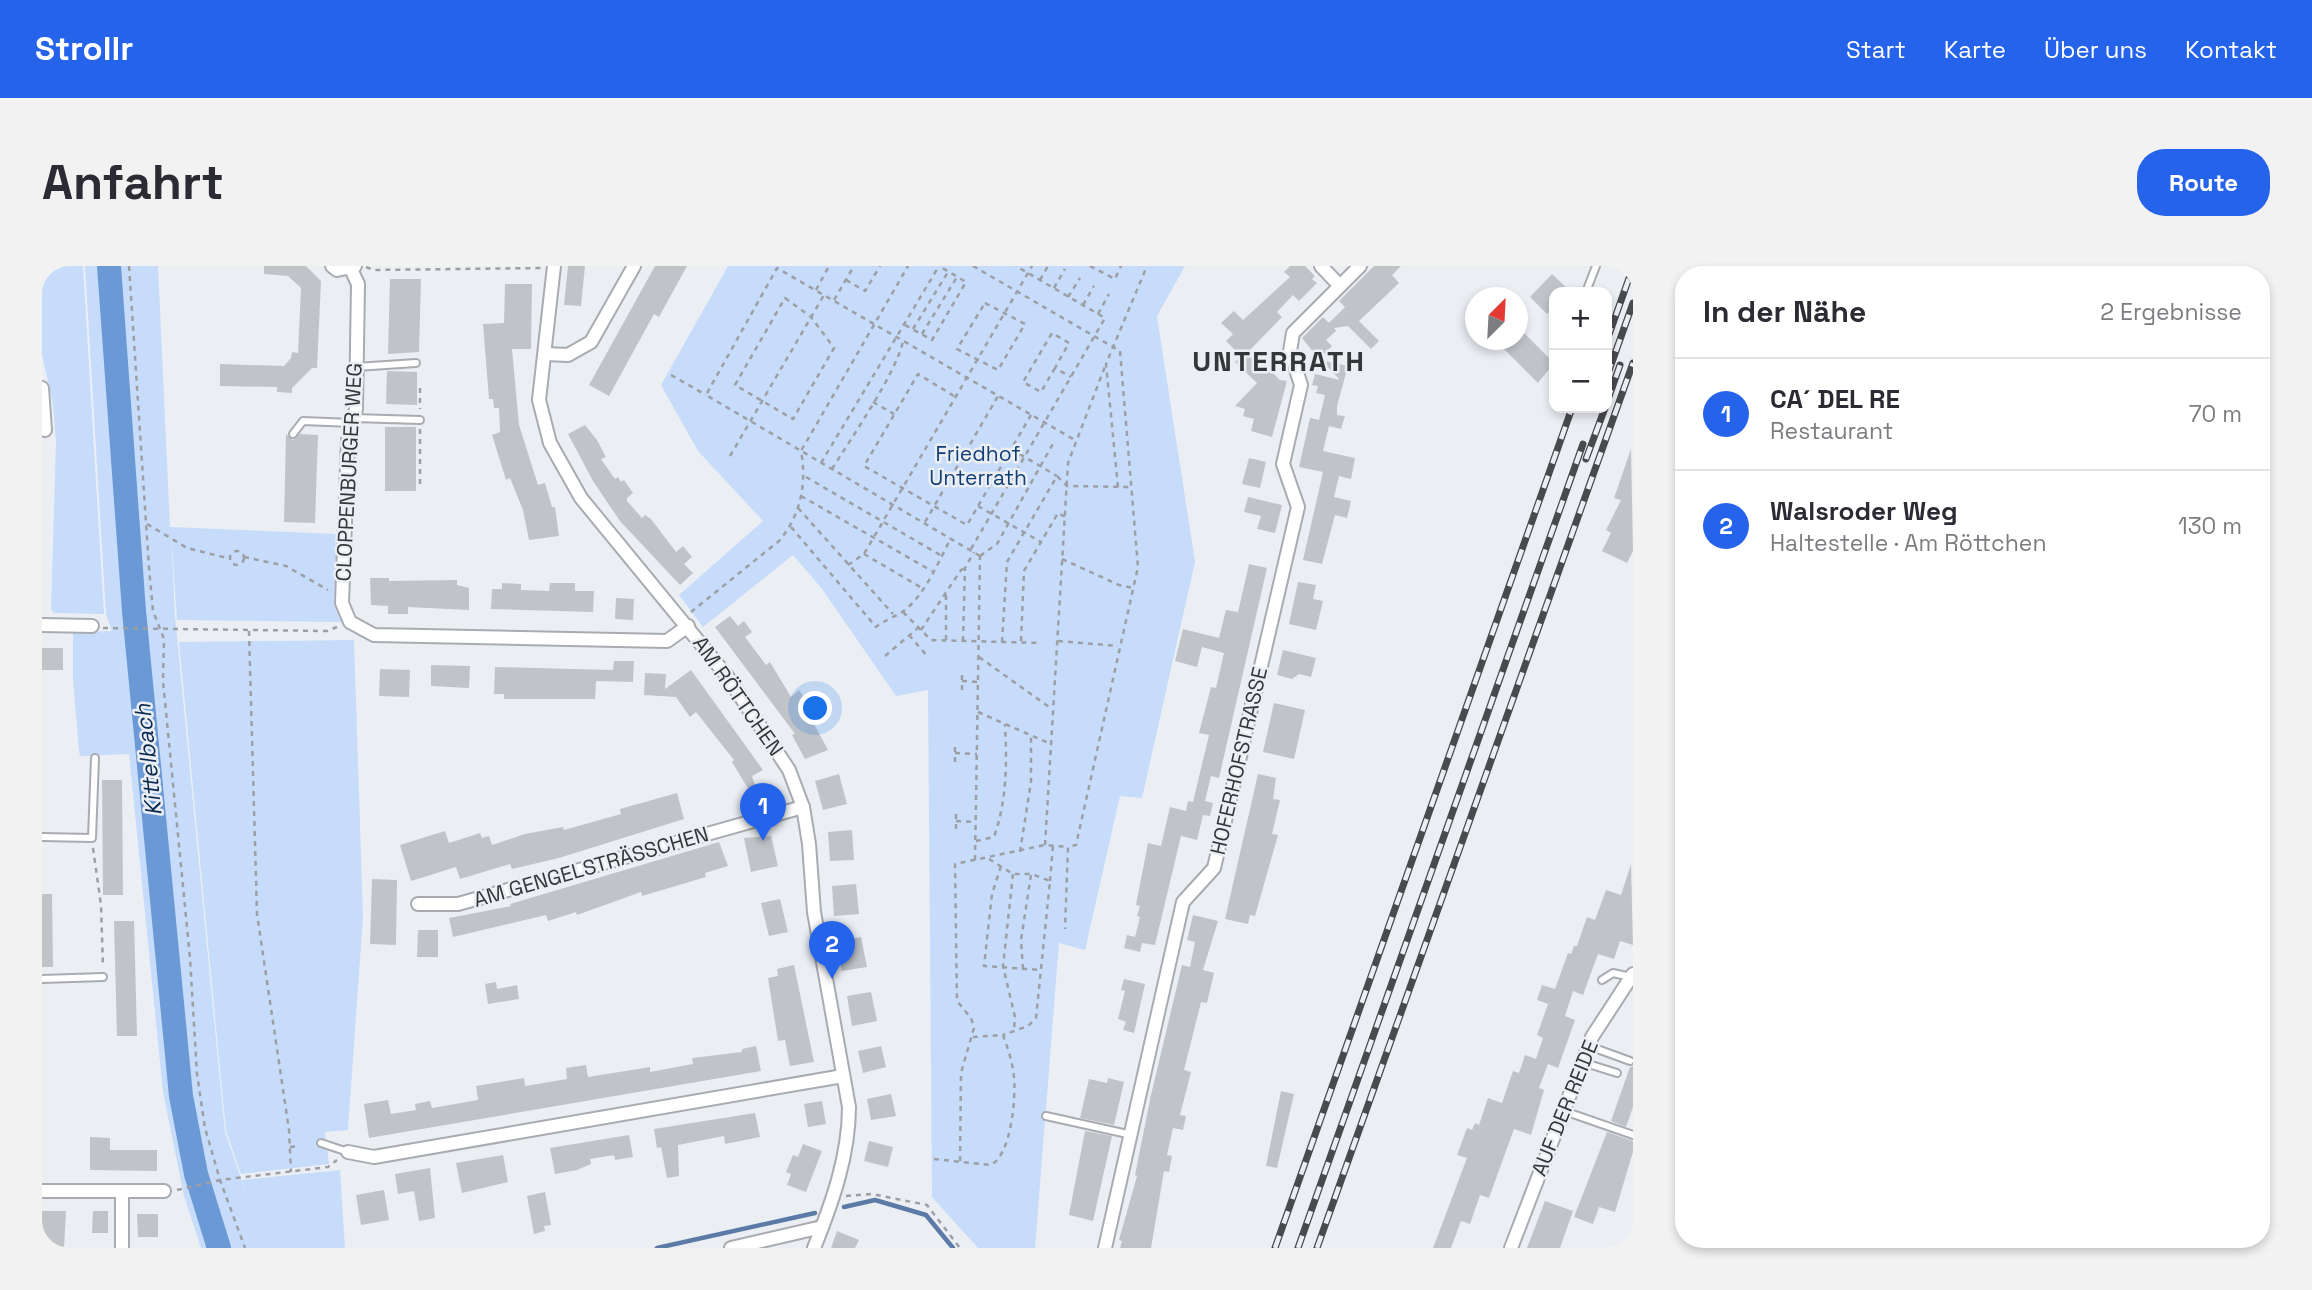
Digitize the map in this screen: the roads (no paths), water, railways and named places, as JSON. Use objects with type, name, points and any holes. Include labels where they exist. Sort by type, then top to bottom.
[{"type":"street","points":[[332,266],[337,270],[356,267]]},
{"type":"street","points":[[546,354],[568,355],[591,342],[634,266]]},
{"type":"street","points":[[1321,266],[1340,286]]},
{"type":"street","name":"HOFERHOFSTRASSE","points":[[1105,1248],[1183,902],[1214,868],[1298,508],[1283,464],[1301,385],[1289,343],[1293,333],[1360,266]]},
{"type":"street","name":"CLOPPENBURGER WEG","points":[[356,267],[356,367],[353,421],[348,440],[342,591],[344,613],[350,622],[374,635],[667,641],[685,622]]},
{"type":"street","name":"AM RÖTTCHEN","points":[[554,267],[539,400],[550,443],[581,498],[620,548],[685,622],[772,740],[789,770],[803,807],[810,848],[814,912],[844,1076],[849,1135],[833,1197],[814,1248]]},
{"type":"street","points":[[42,388],[44,430]]},
{"type":"street","points":[[42,625],[92,626]]},
{"type":"street","name":"AM GENGELSTRÄSSCHEN","points":[[418,904],[458,904],[803,807]]},
{"type":"street","name":"AUF DER REIDE","points":[[1511,1248],[1588,1046],[1631,981]]},
{"type":"street","points":[[348,1152],[374,1157],[844,1076]]},
{"type":"street","points":[[42,1191],[170,1190]]},
{"type":"street","points":[[122,1191],[122,1248]]},
{"type":"street","points":[[731,1248],[822,1227]]},
{"type":"lane","points":[[1588,287],[1596,266]]},
{"type":"lane","points":[[356,367],[416,363]]},
{"type":"lane","points":[[293,434],[303,421],[420,420]]},
{"type":"lane","points":[[42,837],[92,838],[95,758]]},
{"type":"lane","points":[[1602,980],[1613,973],[1631,981]]},
{"type":"lane","points":[[42,979],[103,977]]},
{"type":"lane","points":[[1588,1046],[1630,1061]]},
{"type":"lane","points":[[1582,1062],[1618,1073]]},
{"type":"lane","points":[[1562,1110],[1633,1135]]},
{"type":"lane","points":[[1046,1115],[1132,1135]]},
{"type":"lane","points":[[321,1143],[348,1152]]},
{"type":"waterway","name":"Kittelbach","points":[[109,266],[134,611],[181,1096],[196,1174],[219,1248]]},
{"type":"waterway","points":[[844,1207],[875,1200],[926,1215],[953,1248]]},
{"type":"waterway","points":[[657,1248],[815,1213]]},
{"type":"railway","points":[[1612,326],[1633,267]]},
{"type":"railway","points":[[1612,362],[1633,303]]},
{"type":"railway","points":[[1317,1248],[1633,363]]},
{"type":"railway","points":[[1612,388],[1620,365]]},
{"type":"railway","points":[[1275,1248],[1570,413]]},
{"type":"railway","points":[[1586,459],[1603,413]]},
{"type":"railway","points":[[1298,1248],[1583,444]]},
{"type":"place","name":"CA´ DEL RE","points":[[763,841]]},
{"type":"place","name":"Walsroder Weg","points":[[832,979]]},
{"type":"district","name":"UNTERRATH","points":[[1279,361]]},
{"type":"park label","name":"Friedhof Unterrath","points":[[978,466]]}]
